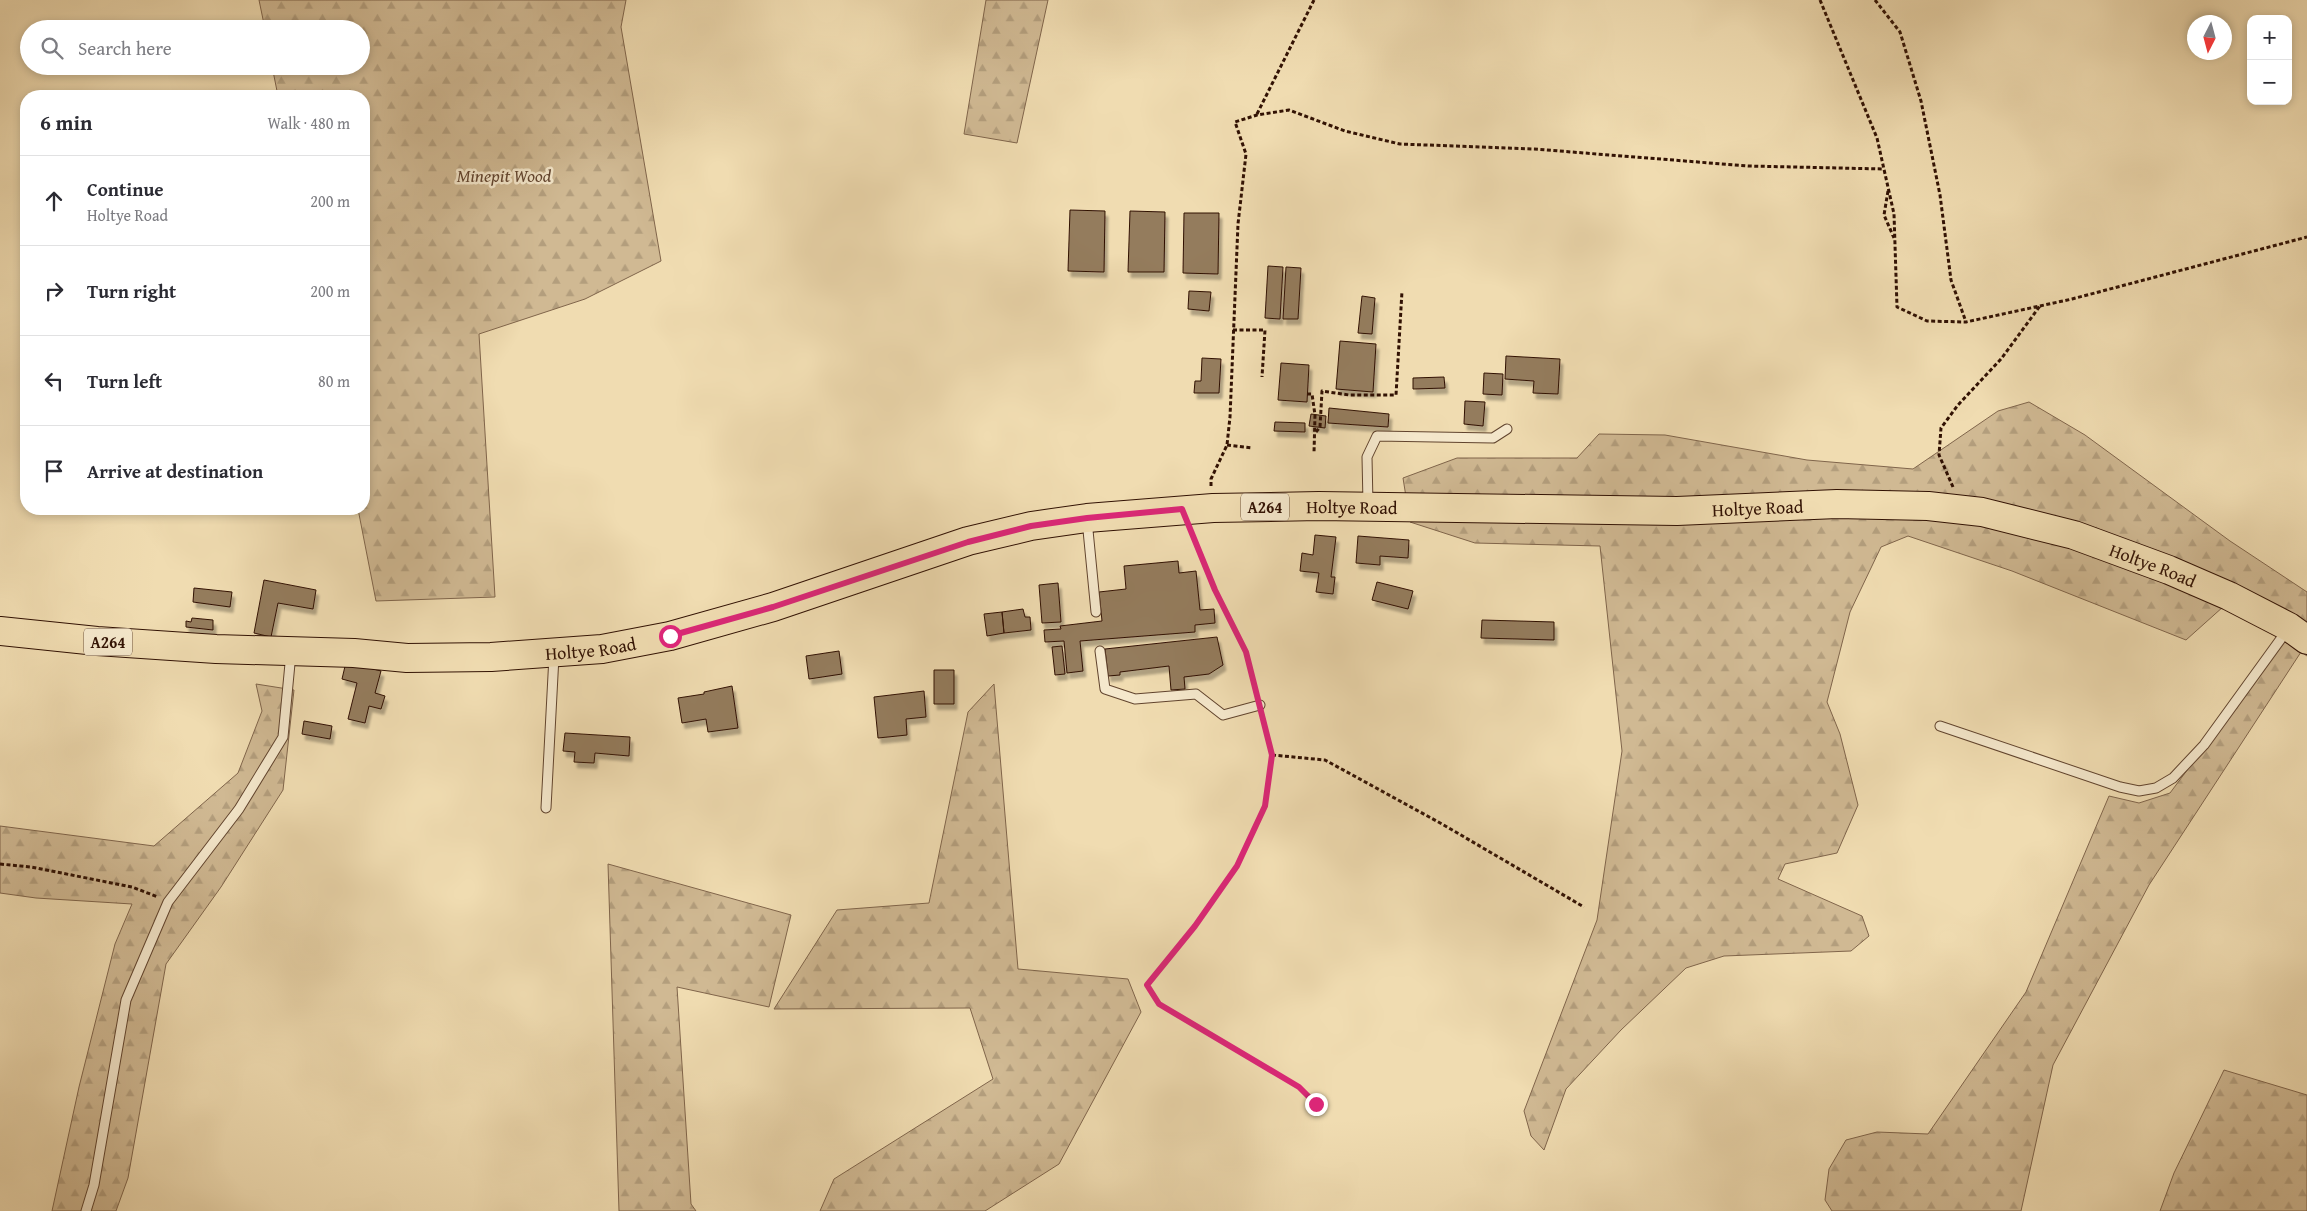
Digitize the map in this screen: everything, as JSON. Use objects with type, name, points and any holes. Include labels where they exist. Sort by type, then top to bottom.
[{"type":"main road","name":"Holtye Road","points":[[0,631],[97,642],[291,653],[354,653],[407,658],[490,657],[602,649],[670,636],[773,607],[968,542],[1031,526],[1087,518],[1212,508],[1368,507],[1677,511],[1836,504],[1928,506],[1965,510],[2074,535],[2169,570],[2229,596],[2298,634]]},
{"type":"lane","points":[[1368,507],[1367,457],[1376,436],[1492,438],[1507,429]]},
{"type":"lane","points":[[1087,518],[1096,612]]},
{"type":"lane","points":[[1940,726],[2120,787],[2139,791],[2156,788],[2173,778],[2204,745],[2298,634]]},
{"type":"lane","points":[[1100,651],[1105,689],[1135,700],[1196,694],[1223,715],[1260,705]]},
{"type":"lane","points":[[546,808],[554,652]]},
{"type":"lane","points":[[86,1211],[94,1185],[126,1000],[168,902],[239,809],[283,737],[291,653]]},
{"type":"path","points":[[1257,115],[1314,0]]},
{"type":"path","points":[[1820,0],[1877,138],[1894,214],[1897,307],[1927,321],[1966,322],[2040,306],[2307,237]]},
{"type":"path","points":[[1875,0],[1900,32],[1921,101],[1940,196],[1951,280],[1966,322]]},
{"type":"path","points":[[1212,508],[1211,479],[1227,445],[1238,224],[1246,154],[1235,122],[1257,115],[1289,110],[1345,130],[1400,144],[1534,149],[1748,166],[1884,169]]},
{"type":"path","points":[[1888,187],[1884,215],[1895,240]]},
{"type":"path","points":[[1316,432],[1320,427],[1322,415],[1322,391],[1349,395],[1396,395],[1402,291]]},
{"type":"path","points":[[1965,510],[1939,455],[1941,428],[1958,405],[2001,359],[2040,306]]},
{"type":"path","points":[[1234,330],[1265,330],[1262,377]]},
{"type":"path","points":[[1307,394],[1312,394],[1316,415],[1314,453]]},
{"type":"path","points":[[1227,445],[1252,448]]},
{"type":"path","points":[[1182,509],[1215,590],[1246,652],[1272,755],[1265,806],[1237,866],[1195,926],[1147,985],[1159,1004],[1299,1087],[1316,1104]]},
{"type":"path","points":[[1272,755],[1325,760],[1442,824],[1584,907]]},
{"type":"path","points":[[0,864],[31,866],[132,887],[168,902]]},
{"type":"green space","name":"Minepit Wood","points":[[259,0],[626,0],[621,27],[661,261],[585,299],[479,334],[495,597],[376,601],[359,515],[370,515],[370,90],[277,90],[274,75],[370,75],[370,20],[263,20]]},
{"type":"green space","points":[[986,0],[1048,0],[1017,143],[964,134]]},
{"type":"green space","points":[[2029,402],[2085,435],[2230,541],[2307,592],[2307,656],[2301,652],[2149,885],[2053,1065],[2021,1211],[1832,1211],[1825,1200],[1829,1169],[1846,1140],[1877,1132],[1928,1134],[2026,992],[2109,796],[2139,803],[2170,793],[2296,625],[2233,598],[2186,640],[2012,571],[1908,536],[1881,547],[1850,612],[1827,702],[1840,734],[1858,805],[1837,853],[1785,864],[1778,879],[1862,916],[1869,936],[1851,951],[1724,956],[1686,968],[1621,1030],[1566,1089],[1544,1150],[1531,1136],[1524,1111],[1597,920],[1622,751],[1600,546],[1475,543],[1410,522],[1403,478],[1457,458],[1577,458],[1599,434],[1665,435],[1807,460],[1913,469],[1998,411]]},
{"type":"green space","points":[[256,684],[294,690],[283,790],[221,887],[166,964],[128,1178],[116,1211],[52,1211],[79,1087],[115,944],[132,904],[36,898],[0,893],[0,826],[154,846],[238,773],[262,711]]},
{"type":"green space","points":[[994,684],[1018,969],[1128,979],[1141,1012],[1059,1164],[985,1211],[820,1211],[834,1179],[993,1079],[970,1008],[774,1009],[837,910],[929,903],[968,712]]},
{"type":"green space","points":[[608,864],[791,915],[769,1007],[677,987],[691,1204],[696,1211],[619,1211]]},
{"type":"green space","points":[[2224,1070],[2307,1095],[2307,1211],[2160,1211],[2174,1173]]},
{"type":"building","points":[[1070,210],[1105,211],[1104,272],[1068,271]]},
{"type":"building","points":[[1130,211],[1165,212],[1164,272],[1128,272]]},
{"type":"building","points":[[1184,213],[1219,213],[1218,274],[1183,273]]},
{"type":"building","points":[[1268,266],[1283,267],[1280,319],[1265,318]]},
{"type":"building","points":[[1286,267],[1301,268],[1298,319],[1283,319]]},
{"type":"building","points":[[1189,291],[1211,292],[1209,311],[1188,309]]},
{"type":"building","points":[[1362,296],[1375,298],[1372,334],[1358,333]]},
{"type":"building","points":[[1340,341],[1376,344],[1373,392],[1336,389]]},
{"type":"building","points":[[1506,356],[1560,359],[1558,394],[1533,393],[1534,381],[1505,379]]},
{"type":"building","points":[[1202,358],[1221,359],[1219,393],[1194,393],[1195,381],[1201,381]]},
{"type":"building","points":[[1281,363],[1309,365],[1307,402],[1278,400]]},
{"type":"building","points":[[1484,373],[1503,374],[1502,395],[1483,394]]},
{"type":"building","points":[[1444,377],[1445,388],[1413,389],[1413,378]]},
{"type":"building","points":[[1465,401],[1485,402],[1483,426],[1464,424]]},
{"type":"building","points":[[1329,408],[1389,414],[1388,427],[1328,423]]},
{"type":"building","points":[[1311,414],[1326,416],[1325,428],[1309,426]]},
{"type":"building","points":[[1275,422],[1305,423],[1305,432],[1274,431]]},
{"type":"building","points":[[1315,535],[1336,537],[1331,577],[1335,577],[1333,594],[1316,592],[1319,573],[1300,571],[1302,553],[1313,555]]},
{"type":"building","points":[[1358,536],[1409,540],[1408,558],[1380,556],[1380,565],[1356,563]]},
{"type":"building","points":[[1178,561],[1179,573],[1196,571],[1200,610],[1214,609],[1215,623],[1195,625],[1195,632],[1080,641],[1083,671],[1067,673],[1064,641],[1045,642],[1044,630],[1061,629],[1060,626],[1102,621],[1099,592],[1126,589],[1124,566]]},
{"type":"building","points":[[264,580],[316,590],[313,609],[278,603],[271,637],[254,633]]},
{"type":"building","points":[[1377,582],[1413,591],[1408,609],[1372,600]]},
{"type":"building","points":[[1058,583],[1061,622],[1042,623],[1039,585]]},
{"type":"building","points":[[194,588],[232,592],[230,607],[193,602]]},
{"type":"building","points":[[1023,609],[1025,617],[1030,617],[1031,630],[1004,633],[1002,612]]},
{"type":"building","points":[[1002,612],[1004,633],[987,636],[984,614]]},
{"type":"building","points":[[192,618],[213,620],[213,630],[186,627],[186,621],[191,622]]},
{"type":"building","points":[[1482,620],[1554,622],[1554,640],[1481,638]]},
{"type":"building","points":[[1217,637],[1223,665],[1209,674],[1184,677],[1185,689],[1171,690],[1169,666],[1120,672],[1120,675],[1108,676],[1105,649]]},
{"type":"building","points":[[1062,646],[1065,674],[1055,675],[1052,647]]},
{"type":"building","points":[[839,651],[842,674],[809,679],[806,656]]},
{"type":"building","points":[[346,662],[381,671],[375,693],[385,696],[381,709],[369,706],[365,723],[348,719],[357,683],[342,679]]},
{"type":"building","points":[[934,670],[954,670],[954,704],[934,704]]},
{"type":"building","points":[[732,686],[738,728],[708,732],[706,719],[682,723],[678,698],[704,694],[704,692]]},
{"type":"building","points":[[924,691],[926,717],[906,719],[907,735],[878,738],[874,697]]},
{"type":"building","points":[[304,721],[332,726],[330,739],[302,734]]},
{"type":"building","points":[[565,733],[630,737],[629,756],[595,753],[594,763],[574,762],[575,752],[563,751]]},
{"type":"route","points":[[670,636],[773,607],[968,542],[1031,526],[1087,518],[1182,509],[1215,590],[1246,652],[1272,755],[1265,806],[1237,866],[1195,926],[1147,985],[1159,1004],[1299,1087],[1316,1104]]}]
